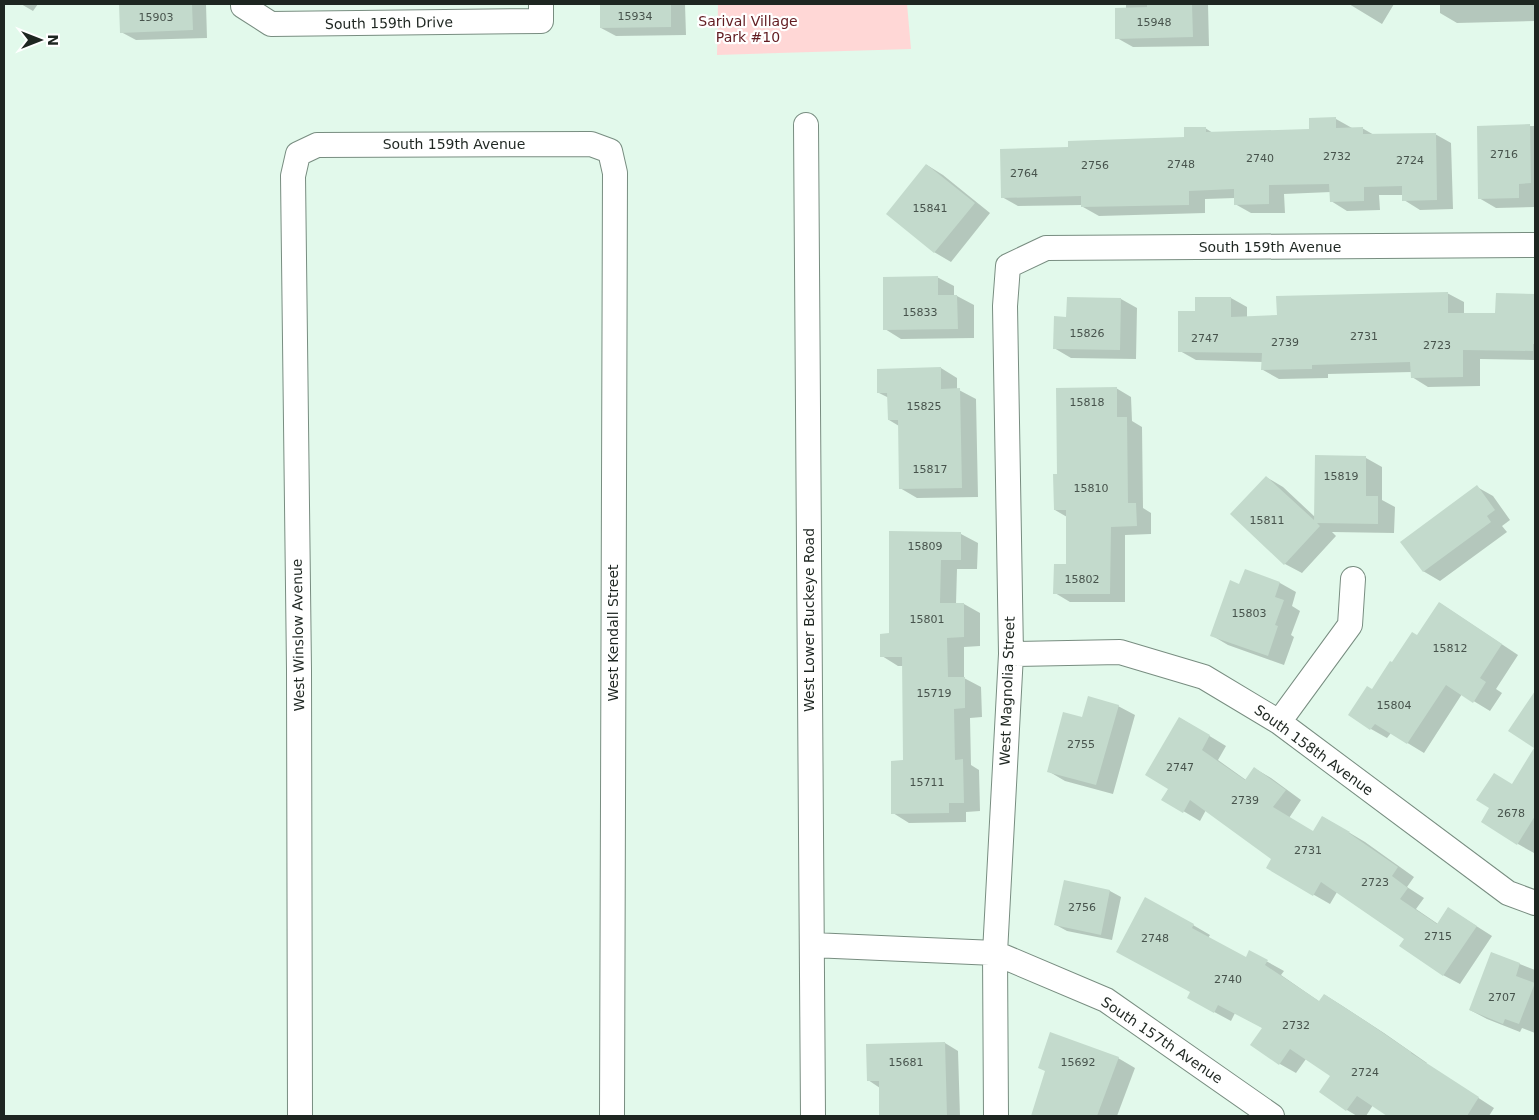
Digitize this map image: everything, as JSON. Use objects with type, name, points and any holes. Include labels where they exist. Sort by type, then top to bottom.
[{"type":"street","name":"South 159th Drive","points":[[243,5],[271,24],[541,12]]},
{"type":"street","name":"West Lower Buckeye Road","points":[[806,125],[813,1116]]},
{"type":"street","name":"South 159th Avenue","points":[[298,154],[318,145],[591,144],[610,151]]},
{"type":"street","name":"West Kendall Street","points":[[610,151],[615,173],[612,1116]]},
{"type":"street","name":"West Winslow Avenue","points":[[298,154],[293,176],[300,1116]]},
{"type":"street","name":"South 159th Avenue","points":[[1008,266],[1046,248],[1535,245]]},
{"type":"street","name":"West Magnolia Street","points":[[996,1116],[995,952],[1011,654],[1005,306],[1008,266]]},
{"type":"street","points":[[1279,722],[1350,625],[1353,579]]},
{"type":"street","name":"South 158th Avenue","points":[[1011,654],[1120,652],[1204,677],[1279,722],[1508,893],[1535,903]]},
{"type":"street","name":"South 157th Avenue","points":[[812,945],[995,952],[1106,1000],[1272,1116]]},
{"type":"green space","name":"Sarival Village Park #10","points":[[718,4],[907,4],[911,49],[717,55]]},
{"type":"building","points":[[119,4],[192,4],[193,30],[120,33]]},
{"type":"building","points":[[600,4],[671,4],[671,27],[600,28]]},
{"type":"building","points":[[1147,4],[1192,4],[1193,37],[1115,39],[1115,8],[1147,7]]},
{"type":"building","points":[[1336,117],[1336,128],[1363,127],[1363,134],[1436,133],[1437,200],[1402,201],[1402,186],[1364,187],[1364,201],[1330,202],[1329,184],[1269,185],[1269,204],[1234,205],[1234,189],[1189,191],[1189,205],[1081,207],[1081,196],[1001,198],[1000,149],[1068,147],[1068,141],[1184,137],[1184,127],[1206,127],[1206,132],[1309,129],[1309,118]]},
{"type":"building","points":[[1530,124],[1531,183],[1519,184],[1519,198],[1478,199],[1477,126]]},
{"type":"building","points":[[926,164],[975,203],[934,253],[886,214]]},
{"type":"building","points":[[938,276],[938,295],[957,295],[958,329],[883,330],[883,277]]},
{"type":"building","points":[[1448,292],[1448,313],[1495,313],[1496,293],[1535,294],[1535,344],[1533,344],[1533,351],[1463,350],[1463,377],[1411,378],[1410,362],[1312,365],[1312,369],[1261,370],[1262,353],[1178,352],[1178,311],[1195,311],[1195,297],[1231,297],[1231,317],[1277,315],[1276,296]]},
{"type":"building","points":[[1067,297],[1121,298],[1120,350],[1053,349],[1054,316],[1066,317]]},
{"type":"building","points":[[941,367],[941,389],[960,388],[962,488],[899,489],[898,420],[888,420],[887,393],[877,393],[877,369]]},
{"type":"building","points":[[1117,387],[1117,417],[1127,417],[1128,503],[1136,503],[1137,526],[1111,527],[1110,594],[1053,594],[1054,564],[1066,564],[1066,510],[1054,510],[1053,474],[1057,474],[1056,388]]},
{"type":"building","points":[[1315,455],[1366,456],[1366,496],[1378,496],[1378,524],[1317,523],[1320,526],[1284,565],[1230,514],[1266,476],[1314,520]]},
{"type":"building","points":[[1477,485],[1495,510],[1487,516],[1491,522],[1423,572],[1400,542]]},
{"type":"building","points":[[889,531],[961,532],[961,560],[941,560],[940,603],[964,603],[964,637],[947,638],[948,677],[965,677],[965,708],[954,709],[955,760],[963,759],[964,803],[949,803],[949,813],[891,814],[891,761],[903,760],[902,657],[880,657],[880,634],[889,633]]},
{"type":"building","points":[[1245,569],[1280,582],[1275,597],[1284,600],[1275,625],[1278,626],[1268,656],[1210,636],[1230,580],[1239,584]]},
{"type":"building","points":[[1439,602],[1502,644],[1480,678],[1486,682],[1473,703],[1446,685],[1407,744],[1375,724],[1370,730],[1348,715],[1367,686],[1372,689],[1412,632],[1417,635]]},
{"type":"building","points":[[1535,691],[1535,816],[1517,845],[1481,822],[1489,808],[1476,800],[1494,773],[1512,784],[1534,748],[1508,731]]},
{"type":"building","points":[[1088,696],[1119,705],[1096,785],[1047,772],[1063,712],[1082,717]]},
{"type":"building","points":[[1179,717],[1210,735],[1202,750],[1245,780],[1254,767],[1286,790],[1273,807],[1313,831],[1322,816],[1350,832],[1398,867],[1392,876],[1408,888],[1400,899],[1437,924],[1448,907],[1477,926],[1443,976],[1399,946],[1404,939],[1321,882],[1313,896],[1266,868],[1271,859],[1190,800],[1183,813],[1161,800],[1168,789],[1145,775]]},
{"type":"building","points":[[1064,880],[1110,890],[1101,935],[1054,925]]},
{"type":"building","points":[[1145,897],[1194,924],[1192,928],[1246,957],[1249,950],[1268,960],[1265,965],[1319,1001],[1324,994],[1479,1097],[1467,1116],[1387,1116],[1357,1096],[1346,1111],[1319,1092],[1330,1076],[1290,1049],[1279,1065],[1250,1045],[1262,1028],[1218,1005],[1214,1013],[1187,998],[1190,992],[1116,952]]},
{"type":"building","points":[[1491,952],[1520,963],[1516,976],[1535,983],[1519,1024],[1505,1019],[1503,1024],[1469,1010]]},
{"type":"building","points":[[1050,1032],[1119,1057],[1097,1116],[1031,1116],[1045,1071],[1038,1068]]},
{"type":"building","points":[[945,1042],[947,1116],[879,1116],[879,1081],[867,1081],[866,1044]]}]
